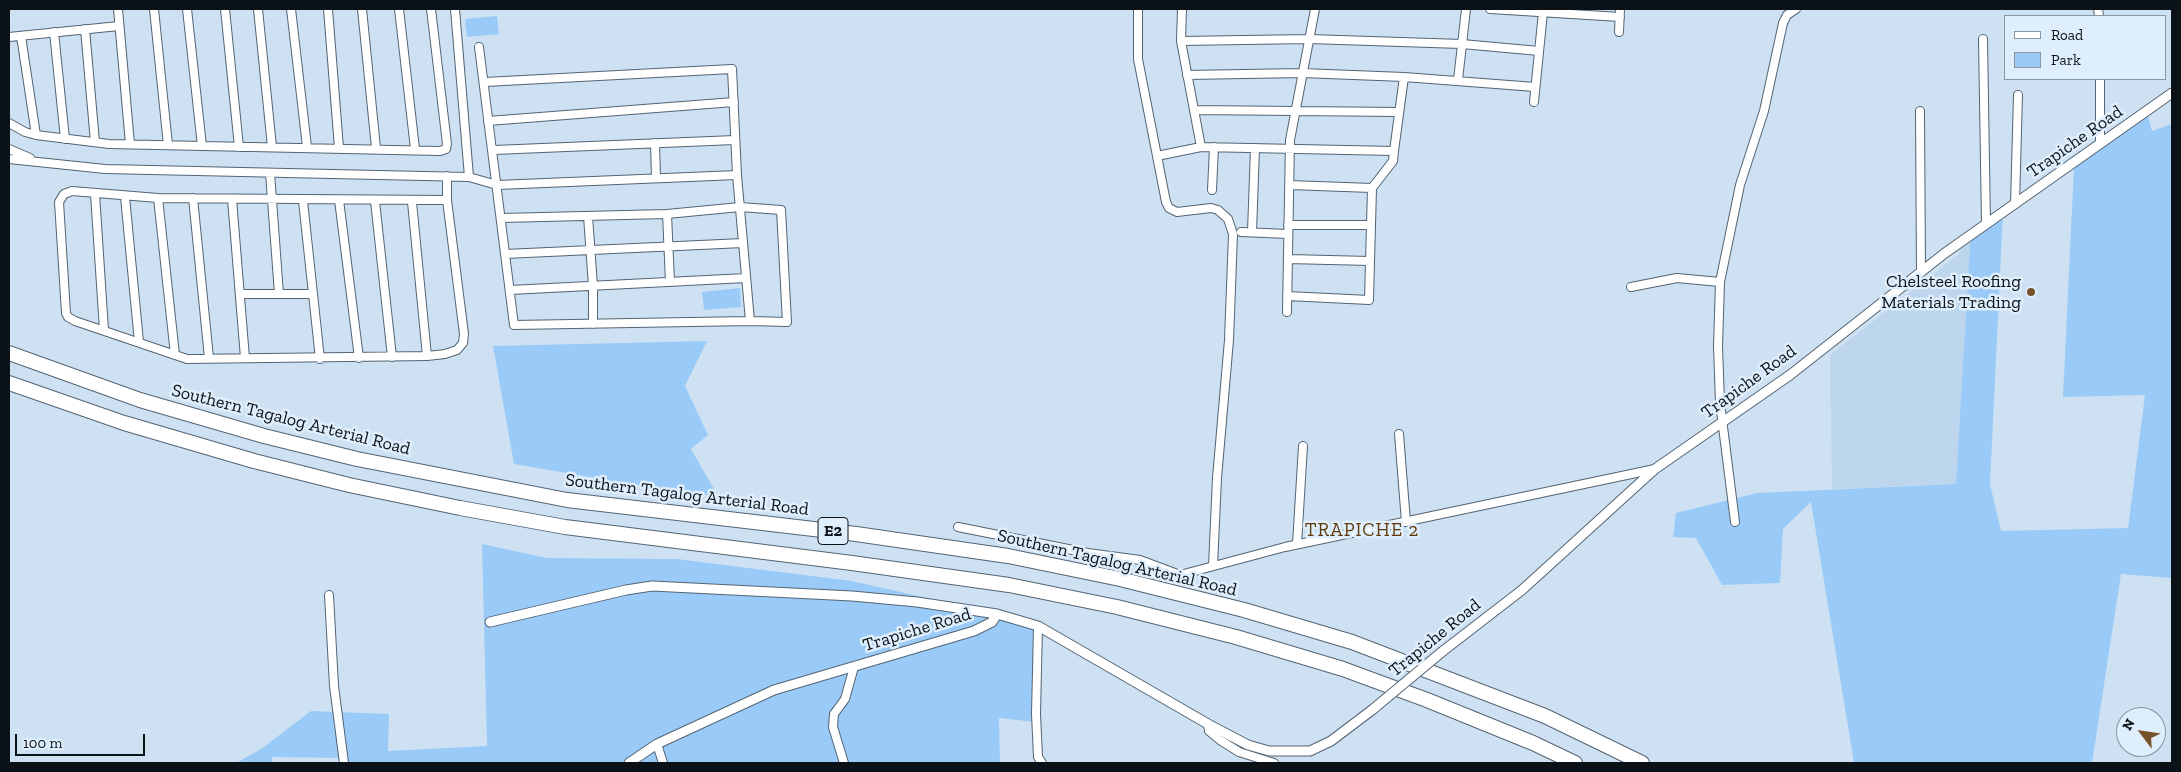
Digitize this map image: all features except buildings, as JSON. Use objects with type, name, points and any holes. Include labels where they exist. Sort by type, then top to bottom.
[{"type":"highway","name":"Southern Tagalog Arterial Road","points":[[9,353],[140,400],[264,436],[357,459],[567,500],[856,534],[1008,556],[1120,579],[1244,610],[1352,642],[1545,716],[1642,763]]},
{"type":"highway","name":"E2","points":[[9,383],[124,423],[254,461],[349,485],[460,508],[565,527],[1009,585],[1118,607],[1236,637],[1343,669],[1533,743],[1575,763]]},
{"type":"street","points":[[118,9],[130,144]]},
{"type":"street","points":[[154,9],[168,145]]},
{"type":"street","points":[[187,9],[202,146]]},
{"type":"street","points":[[225,9],[239,147]]},
{"type":"street","points":[[258,9],[272,147]]},
{"type":"street","points":[[291,9],[307,147]]},
{"type":"street","points":[[328,9],[339,148]]},
{"type":"street","points":[[362,9],[376,148]]},
{"type":"street","points":[[399,9],[415,149]]},
{"type":"street","points":[[9,123],[25,132],[36,135],[94,142],[239,147],[446,150],[447,144],[431,9]]},
{"type":"street","points":[[455,9],[469,177]]},
{"type":"street","points":[[1138,9],[1138,60],[1168,208],[1177,212],[1211,208],[1218,210],[1228,219],[1233,234],[1229,340],[1216,478],[1213,566]]},
{"type":"street","points":[[1182,9],[1181,41],[1201,147]]},
{"type":"street","points":[[1287,312],[1289,149],[1315,9]]},
{"type":"street","points":[[1458,80],[1466,9]]},
{"type":"street","points":[[1490,9],[1620,17]]},
{"type":"street","points":[[1619,32],[1620,9]]},
{"type":"street","points":[[1735,522],[1721,423],[1718,346],[1720,282],[1740,185],[1764,111],[1783,23],[1787,15],[1796,9]]},
{"type":"street","points":[[1534,102],[1543,12]]},
{"type":"street","points":[[9,37],[119,26]]},
{"type":"street","points":[[85,29],[94,142]]},
{"type":"street","points":[[54,32],[65,139]]},
{"type":"street","points":[[21,36],[36,135]]},
{"type":"street","points":[[1181,41],[1309,39],[1462,44],[1539,51]]},
{"type":"street","points":[[1983,39],[1986,224]]},
{"type":"street","points":[[479,47],[485,82],[488,121],[494,150],[497,185],[501,218],[506,254],[514,325],[787,322],[781,210],[740,207],[666,214],[501,218]]},
{"type":"street","points":[[485,82],[732,70],[737,175],[750,321]]},
{"type":"street","points":[[1187,75],[1302,73],[1404,76],[1535,87]]},
{"type":"street","points":[[1287,296],[1369,300],[1372,188],[1393,161],[1404,76]]},
{"type":"street","points":[[2100,80],[2100,144]]},
{"type":"street","name":"Trapiche Road","points":[[628,763],[657,744],[774,690],[974,631],[992,622],[996,614],[1038,626],[1248,745],[1269,751],[1310,751],[1330,741],[1372,710],[1443,651],[1522,590],[1655,469],[1790,375],[1921,272],[1986,224],[2172,93]]},
{"type":"street","points":[[2015,204],[2018,95]]},
{"type":"street","points":[[488,121],[734,102]]},
{"type":"street","points":[[1194,110],[1399,112]]},
{"type":"street","points":[[1920,111],[1921,272]]},
{"type":"street","points":[[494,150],[735,140]]},
{"type":"street","points":[[655,143],[656,178]]},
{"type":"street","points":[[1157,156],[1201,147],[1394,151]]},
{"type":"street","points":[[1212,190],[1214,147]]},
{"type":"street","points":[[1252,232],[1255,148]]},
{"type":"street","points":[[9,150],[35,160]]},
{"type":"street","points":[[9,159],[35,160],[106,169],[469,177],[497,185],[737,175]]},
{"type":"street","points":[[270,173],[279,294]]},
{"type":"street","points":[[447,200],[412,202],[158,198],[67,192],[59,202],[66,313],[68,317],[75,321],[187,359],[320,359],[427,356],[445,354],[457,350],[462,343],[464,334],[447,200],[448,176]]},
{"type":"street","points":[[1289,185],[1372,188]]},
{"type":"street","points":[[95,194],[104,330]]},
{"type":"street","points":[[125,197],[139,342]]},
{"type":"street","points":[[158,198],[174,355]]},
{"type":"street","points":[[193,198],[209,358]]},
{"type":"street","points":[[232,199],[246,358]]},
{"type":"street","points":[[303,200],[320,359]]},
{"type":"street","points":[[339,200],[359,358]]},
{"type":"street","points":[[375,201],[392,357]]},
{"type":"street","points":[[412,202],[427,356]]},
{"type":"street","points":[[666,214],[670,282]]},
{"type":"street","points":[[588,216],[593,286],[593,324]]},
{"type":"street","points":[[1288,225],[1371,225]]},
{"type":"street","points":[[1241,232],[1288,234]]},
{"type":"street","points":[[506,254],[743,243]]},
{"type":"street","points":[[1288,259],[1370,261]]},
{"type":"street","points":[[510,290],[746,278]]},
{"type":"street","points":[[1631,287],[1677,278],[1720,282]]},
{"type":"street","points":[[240,294],[313,294]]},
{"type":"street","points":[[1399,434],[1406,522]]},
{"type":"street","points":[[1297,544],[1303,446]]},
{"type":"street","points":[[958,527],[1088,553],[1140,560],[1180,575],[1297,544],[1655,469]]},
{"type":"street","points":[[490,622],[626,590],[652,586],[852,596],[917,602],[996,614]]},
{"type":"street","points":[[330,595],[334,686],[344,763]]},
{"type":"street","points":[[1038,626],[1036,714],[1038,757],[1042,763]]},
{"type":"street","points":[[844,763],[833,726],[834,714],[845,699],[854,667]]},
{"type":"street","points":[[1208,724],[1209,731],[1239,752],[1274,763]]},
{"type":"street","points":[[657,744],[663,763]]},
{"type":"shaded area","points":[[1970,242],[1958,484],[1832,489],[1830,355],[1959,254],[1960,247]]},
{"type":"green space","points":[[497,16],[499,34],[467,37],[465,19]]},
{"type":"green space","points":[[2148,116],[2152,131],[2172,124],[2172,578],[2121,574],[2092,763],[1854,763],[1811,502],[1783,529],[1780,583],[1722,585],[1696,538],[1673,537],[1676,513],[1757,493],[1956,484],[1970,245],[1973,233],[2003,212],[1990,484],[2001,531],[2128,528],[2145,395],[2063,397],[2074,167]]},
{"type":"green space","points":[[740,288],[741,307],[704,310],[702,292]]},
{"type":"green space","points":[[707,341],[685,386],[708,435],[691,449],[718,496],[672,491],[514,464],[493,346]]},
{"type":"green space","points":[[482,544],[547,558],[677,559],[852,581],[997,614],[1038,626],[1036,722],[999,718],[1000,763],[343,763],[343,758],[272,757],[272,763],[236,763],[261,749],[311,711],[389,714],[388,751],[487,746]]},
{"type":"place","name":"Chelsteel Roofing Materials Trading","points":[[2031,292]]},
{"type":"district","name":"TRAPICHE 2","points":[[1362,531]]}]
